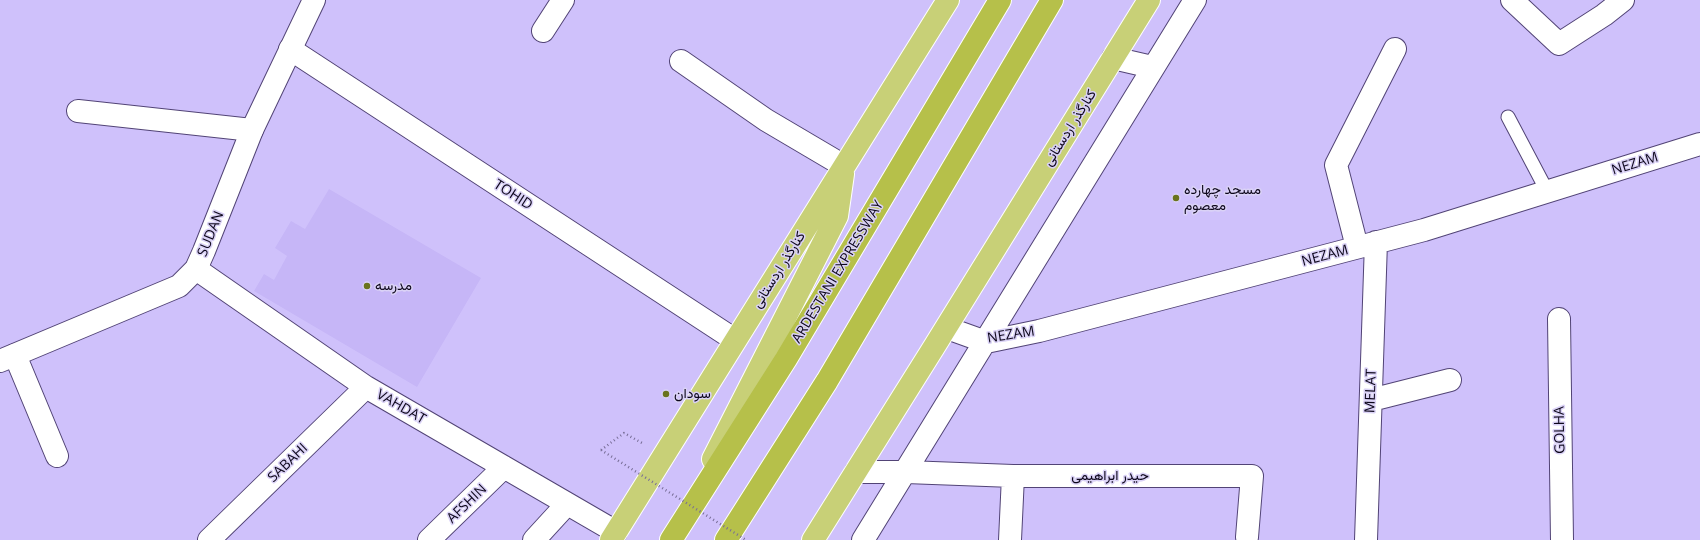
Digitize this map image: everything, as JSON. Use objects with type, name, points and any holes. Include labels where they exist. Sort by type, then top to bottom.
[{"type":"highway","name":"ARDESTANI EXPRESSWAY","points":[[673,537],[790,352],[1000,0]]},
{"type":"highway","points":[[726,540],[826,381],[1052,0]]},
{"type":"main road","name":"کنارگذر اردستانی","points":[[613,536],[948,0]]},
{"type":"main road","name":"کنارگذر اردستانی","points":[[813,540],[1149,0]]},
{"type":"main road","points":[[673,537],[837,216],[844,166]]},
{"type":"street","name":"SUDAN","points":[[8,358],[179,286],[196,269],[252,130],[314,0]]},
{"type":"street","points":[[543,31],[563,0]]},
{"type":"street","points":[[863,540],[986,342],[1152,67],[1195,0]]},
{"type":"street","points":[[1512,0],[1559,44],[1604,15],[1622,0]]},
{"type":"street","name":"TOHID","points":[[290,49],[735,340]]},
{"type":"street","name":"MELAT","points":[[1366,540],[1371,400],[1366,245],[1336,165],[1395,49]]},
{"type":"street","points":[[1113,58],[1152,67]]},
{"type":"street","points":[[681,61],[766,120],[844,166]]},
{"type":"street","points":[[78,111],[252,130]]},
{"type":"street","name":"NEZAM","points":[[946,328],[986,342],[1039,331],[1424,230],[1547,192],[1699,151]]},
{"type":"street","name":"VAHDAT","points":[[196,269],[366,386],[567,504],[613,536]]},
{"type":"street","name":"GOLHA","points":[[1559,319],[1562,540]]},
{"type":"street","points":[[8,358],[57,456]]},
{"type":"street","points":[[1371,400],[1450,380]]},
{"type":"street","name":"SABAHI","points":[[209,540],[366,386]]},
{"type":"street","name":"AFSHIN","points":[[429,540],[504,468]]},
{"type":"street","name":"حیدر ابراهیمی","points":[[856,472],[906,472],[1013,476],[1252,476],[1247,537]]},
{"type":"street","points":[[1010,540],[1013,476]]},
{"type":"street","points":[[534,540],[567,504]]},
{"type":"lane","points":[[1508,117],[1547,192]]},
{"type":"path","points":[[624,433],[601,450],[746,540]]},
{"type":"shaded area","name":"مدرسه","points":[[329,189],[481,278],[417,387],[254,291],[264,274],[274,280],[287,256],[275,248],[291,221],[305,229]]},
{"type":"place","name":"مسجد چهارده معصوم","points":[[1176,198]]},
{"type":"place","name":"مدرسه","points":[[367,286]]},
{"type":"place","name":"سودان","points":[[666,394]]}]
